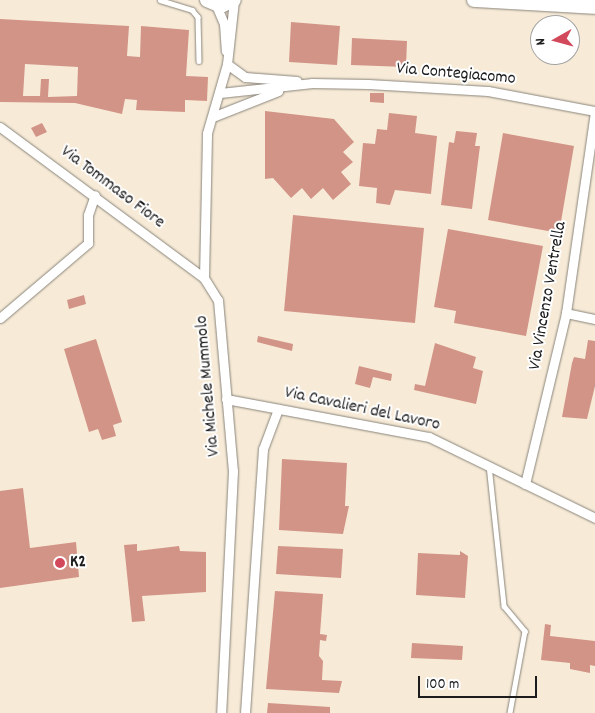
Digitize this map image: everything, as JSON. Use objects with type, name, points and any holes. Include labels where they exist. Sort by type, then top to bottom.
[{"type":"main road","points":[[211,3],[234,0]]},
{"type":"main road","points":[[474,0],[595,7]]},
{"type":"street","points":[[204,278],[207,132],[215,116],[227,64],[234,0]]},
{"type":"street","points":[[211,3],[224,24],[227,64]]},
{"type":"street","name":"Via Contegiacomo","points":[[227,64],[246,77],[312,83],[488,91],[595,111]]},
{"type":"street","name":"Via Contegiacomo","points":[[220,93],[312,83]]},
{"type":"street","name":"Via Contegiacomo","points":[[215,116],[252,98],[312,83]]},
{"type":"street","name":"Via Vincenzo Ventrella","points":[[525,484],[566,312],[595,111]]},
{"type":"street","name":"Via Tommaso Fiore","points":[[0,127],[95,195],[204,278]]},
{"type":"street","points":[[0,318],[88,243],[88,215],[95,195]]},
{"type":"street","name":"Via Michele Mummolo","points":[[204,278],[218,300],[233,472],[221,713]]},
{"type":"street","points":[[566,312],[595,319]]},
{"type":"street","name":"Via Cavalieri del Lavoro","points":[[226,399],[429,437],[489,464],[595,518]]},
{"type":"street","points":[[245,713],[263,449],[278,409]]},
{"type":"lane","points":[[160,0],[192,10],[198,17],[199,61]]},
{"type":"lane","points":[[489,464],[504,606],[525,631],[510,713]]},
{"type":"building","points":[[0,19],[129,26],[127,56],[140,57],[141,26],[189,30],[186,76],[208,77],[207,101],[185,100],[185,112],[136,110],[137,100],[125,99],[122,114],[75,103],[0,102]],"holes":[[[25,64],[78,67],[77,96],[48,97],[49,79],[41,79],[40,96],[23,96]]]},
{"type":"building","points":[[291,22],[340,26],[337,65],[289,62]]},
{"type":"building","points":[[352,38],[407,41],[406,67],[351,65]]},
{"type":"building","points":[[370,93],[384,93],[384,103],[370,102]]},
{"type":"building","points":[[265,111],[334,119],[354,142],[343,152],[353,162],[341,172],[351,184],[333,200],[323,188],[311,199],[302,188],[291,198],[273,178],[265,179]]},
{"type":"building","points":[[389,113],[417,116],[415,133],[437,136],[431,194],[395,190],[390,205],[376,203],[377,188],[359,186],[363,143],[375,144],[377,129],[387,130]]},
{"type":"building","points":[[42,123],[47,132],[36,137],[31,128]]},
{"type":"building","points":[[456,131],[477,133],[475,146],[480,146],[472,209],[441,205],[449,142],[454,143]]},
{"type":"building","points":[[503,133],[574,146],[559,233],[488,220]]},
{"type":"building","points":[[293,215],[424,228],[415,323],[284,311]]},
{"type":"building","points":[[448,229],[543,246],[526,336],[454,323],[456,311],[434,307]]},
{"type":"building","points":[[84,295],[86,304],[69,309],[67,300]]},
{"type":"building","points":[[258,336],[293,344],[292,351],[257,342]]},
{"type":"building","points":[[96,339],[122,422],[113,425],[116,436],[102,440],[98,429],[89,432],[64,349]]},
{"type":"building","points":[[588,340],[595,341],[595,386],[587,419],[562,417],[574,357],[585,359]]},
{"type":"building","points":[[435,343],[476,357],[473,368],[483,371],[476,404],[414,390],[415,384],[425,386]]},
{"type":"building","points":[[359,366],[392,374],[391,381],[373,377],[370,388],[355,384]]},
{"type":"building","points":[[282,459],[347,463],[345,506],[349,506],[343,534],[279,530]]},
{"type":"building","points":[[23,488],[30,548],[76,542],[79,577],[0,588],[0,491]]},
{"type":"building","points":[[137,544],[137,551],[179,546],[180,551],[206,552],[206,592],[142,596],[145,621],[132,622],[124,545]]},
{"type":"building","points":[[278,546],[343,549],[341,578],[276,574]]},
{"type":"building","points":[[460,551],[468,556],[465,598],[416,595],[418,553],[460,555]]},
{"type":"building","points":[[275,591],[323,594],[320,634],[327,635],[326,641],[320,640],[319,656],[323,661],[322,680],[342,681],[339,693],[266,689]]},
{"type":"building","points":[[545,624],[551,625],[550,636],[595,641],[595,666],[590,665],[590,673],[570,669],[570,663],[541,660]]},
{"type":"building","points":[[412,643],[463,646],[462,660],[411,658]]},
{"type":"building","points":[[268,703],[330,707],[330,713],[267,713]]},
{"type":"place","name":"K2","points":[[60,563]]}]
